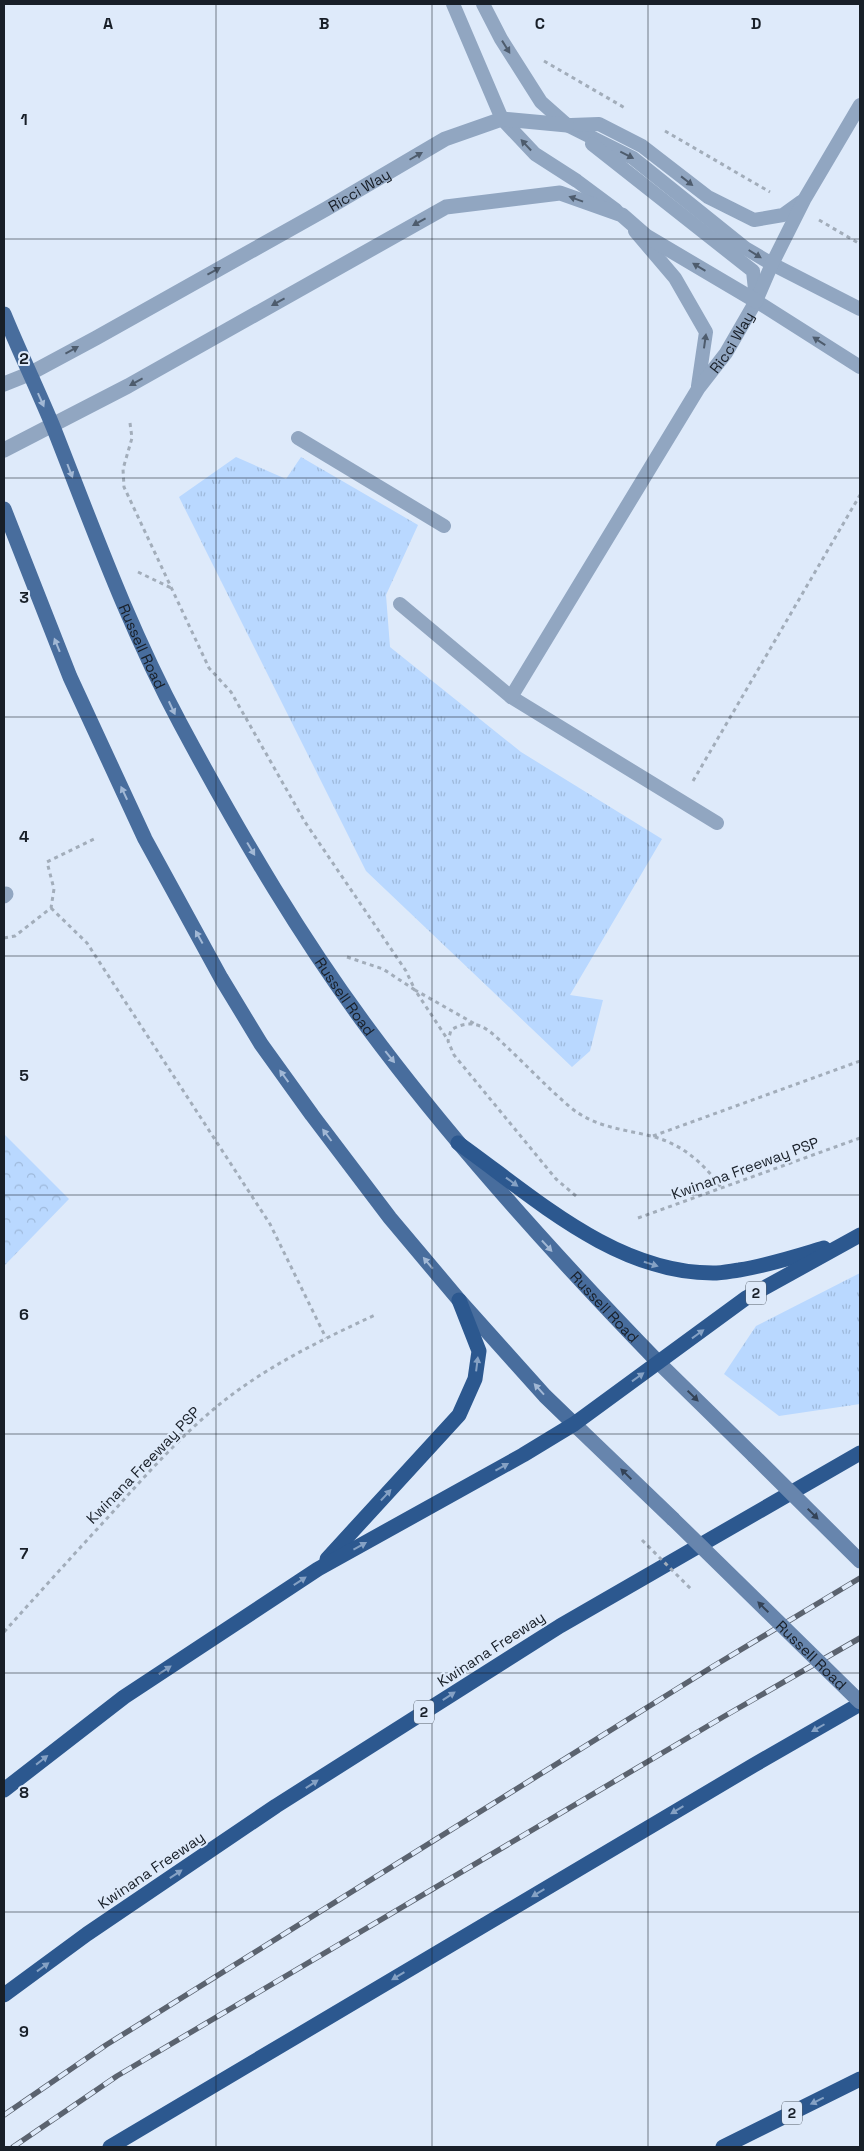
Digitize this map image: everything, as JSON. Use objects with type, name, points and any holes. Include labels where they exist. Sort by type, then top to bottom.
[{"type":"highway","points":[[458,1143],[583,1233],[635,1259],[672,1270],[714,1274],[774,1264],[859,1236]]},
{"type":"highway","name":"2","points":[[4,1790],[124,1697],[318,1569],[523,1455],[574,1424],[746,1298],[859,1236]]},
{"type":"highway","points":[[318,1569],[459,1415],[475,1379],[479,1351],[459,1300]]},
{"type":"highway","name":"Kwinana Freeway","points":[[4,1996],[87,1934],[276,1806],[560,1626],[860,1453]]},
{"type":"highway","points":[[110,2147],[860,1703]]},
{"type":"highway","name":"2","points":[[723,2147],[860,2079]]},
{"type":"main road","name":"Russell Road","points":[[4,314],[52,426],[114,584],[178,720],[232,817],[309,943],[381,1046],[458,1143],[521,1217],[658,1362],[860,1561]]},
{"type":"main road","name":"Russell Road","points":[[4,509],[70,677],[145,839],[221,978],[261,1044],[390,1218],[459,1300],[545,1396],[860,1703]]},
{"type":"street","name":"Ricci Way","points":[[4,384],[30,374],[326,209],[445,139],[502,119],[568,125]]},
{"type":"street","points":[[4,450],[128,386],[446,207],[560,193],[622,215],[646,236],[756,301]]},
{"type":"lane","points":[[453,4],[502,119]]},
{"type":"lane","points":[[483,4],[501,39],[540,102],[568,125],[634,158],[745,248],[860,309]]},
{"type":"lane","points":[[860,105],[800,205],[756,301],[860,367]]},
{"type":"lane","name":"Ricci Way","points":[[502,119],[535,154],[577,181],[622,215],[675,278],[706,332],[698,389]]},
{"type":"lane","points":[[568,125],[599,124],[642,146],[708,197],[754,220],[782,216],[800,205]]},
{"type":"lane","name":"Ricci Way","points":[[568,125],[753,271],[756,301],[726,352],[698,389]]},
{"type":"lane","points":[[511,697],[698,389]]},
{"type":"lane","points":[[298,438],[444,526]]},
{"type":"lane","points":[[400,604],[511,697],[717,823]]},
{"type":"path","points":[[540,59],[633,113]]},
{"type":"path","points":[[659,128],[800,205],[860,244]]},
{"type":"path","points":[[130,424],[132,438],[123,469],[124,487],[209,668],[231,692],[305,822],[406,971],[415,990],[448,1041],[454,1055],[556,1179],[579,1198]]},
{"type":"path","points":[[681,801],[860,495]]},
{"type":"path","points":[[4,938],[15,936],[51,908],[54,889],[47,862],[96,838]]},
{"type":"path","points":[[51,908],[87,943],[270,1224],[326,1338]]},
{"type":"path","points":[[346,956],[383,969],[415,990],[490,1032],[570,1107],[588,1120],[610,1128],[652,1136],[676,1145],[699,1160],[722,1189]]},
{"type":"path","points":[[448,1041],[452,1030],[456,1027],[461,1024],[475,1024]]},
{"type":"path","points":[[652,1136],[860,1061]]},
{"type":"path","name":"Kwinana Freeway PSP","points":[[638,1218],[860,1138]]},
{"type":"path","name":"Kwinana Freeway PSP","points":[[4,1632],[136,1486],[188,1432],[216,1408],[270,1368],[326,1338],[376,1315]]},
{"type":"path","points":[[642,1540],[691,1589]]},
{"type":"green space","points":[[236,457],[286,479],[301,457],[418,525],[386,595],[390,647],[521,752],[662,839],[570,995],[603,1000],[590,1051],[572,1067],[366,871],[179,497]]},
{"type":"green space","points":[[4,1134],[69,1199],[4,1266]]},
{"type":"green space","points":[[860,1273],[860,1404],[779,1416],[724,1374],[756,1326]]},
{"type":"railway","points":[[4,2115],[106,2045],[712,1667],[860,1578]]},
{"type":"railway","points":[[13,2147],[117,2076],[723,1717],[860,1638]]}]
